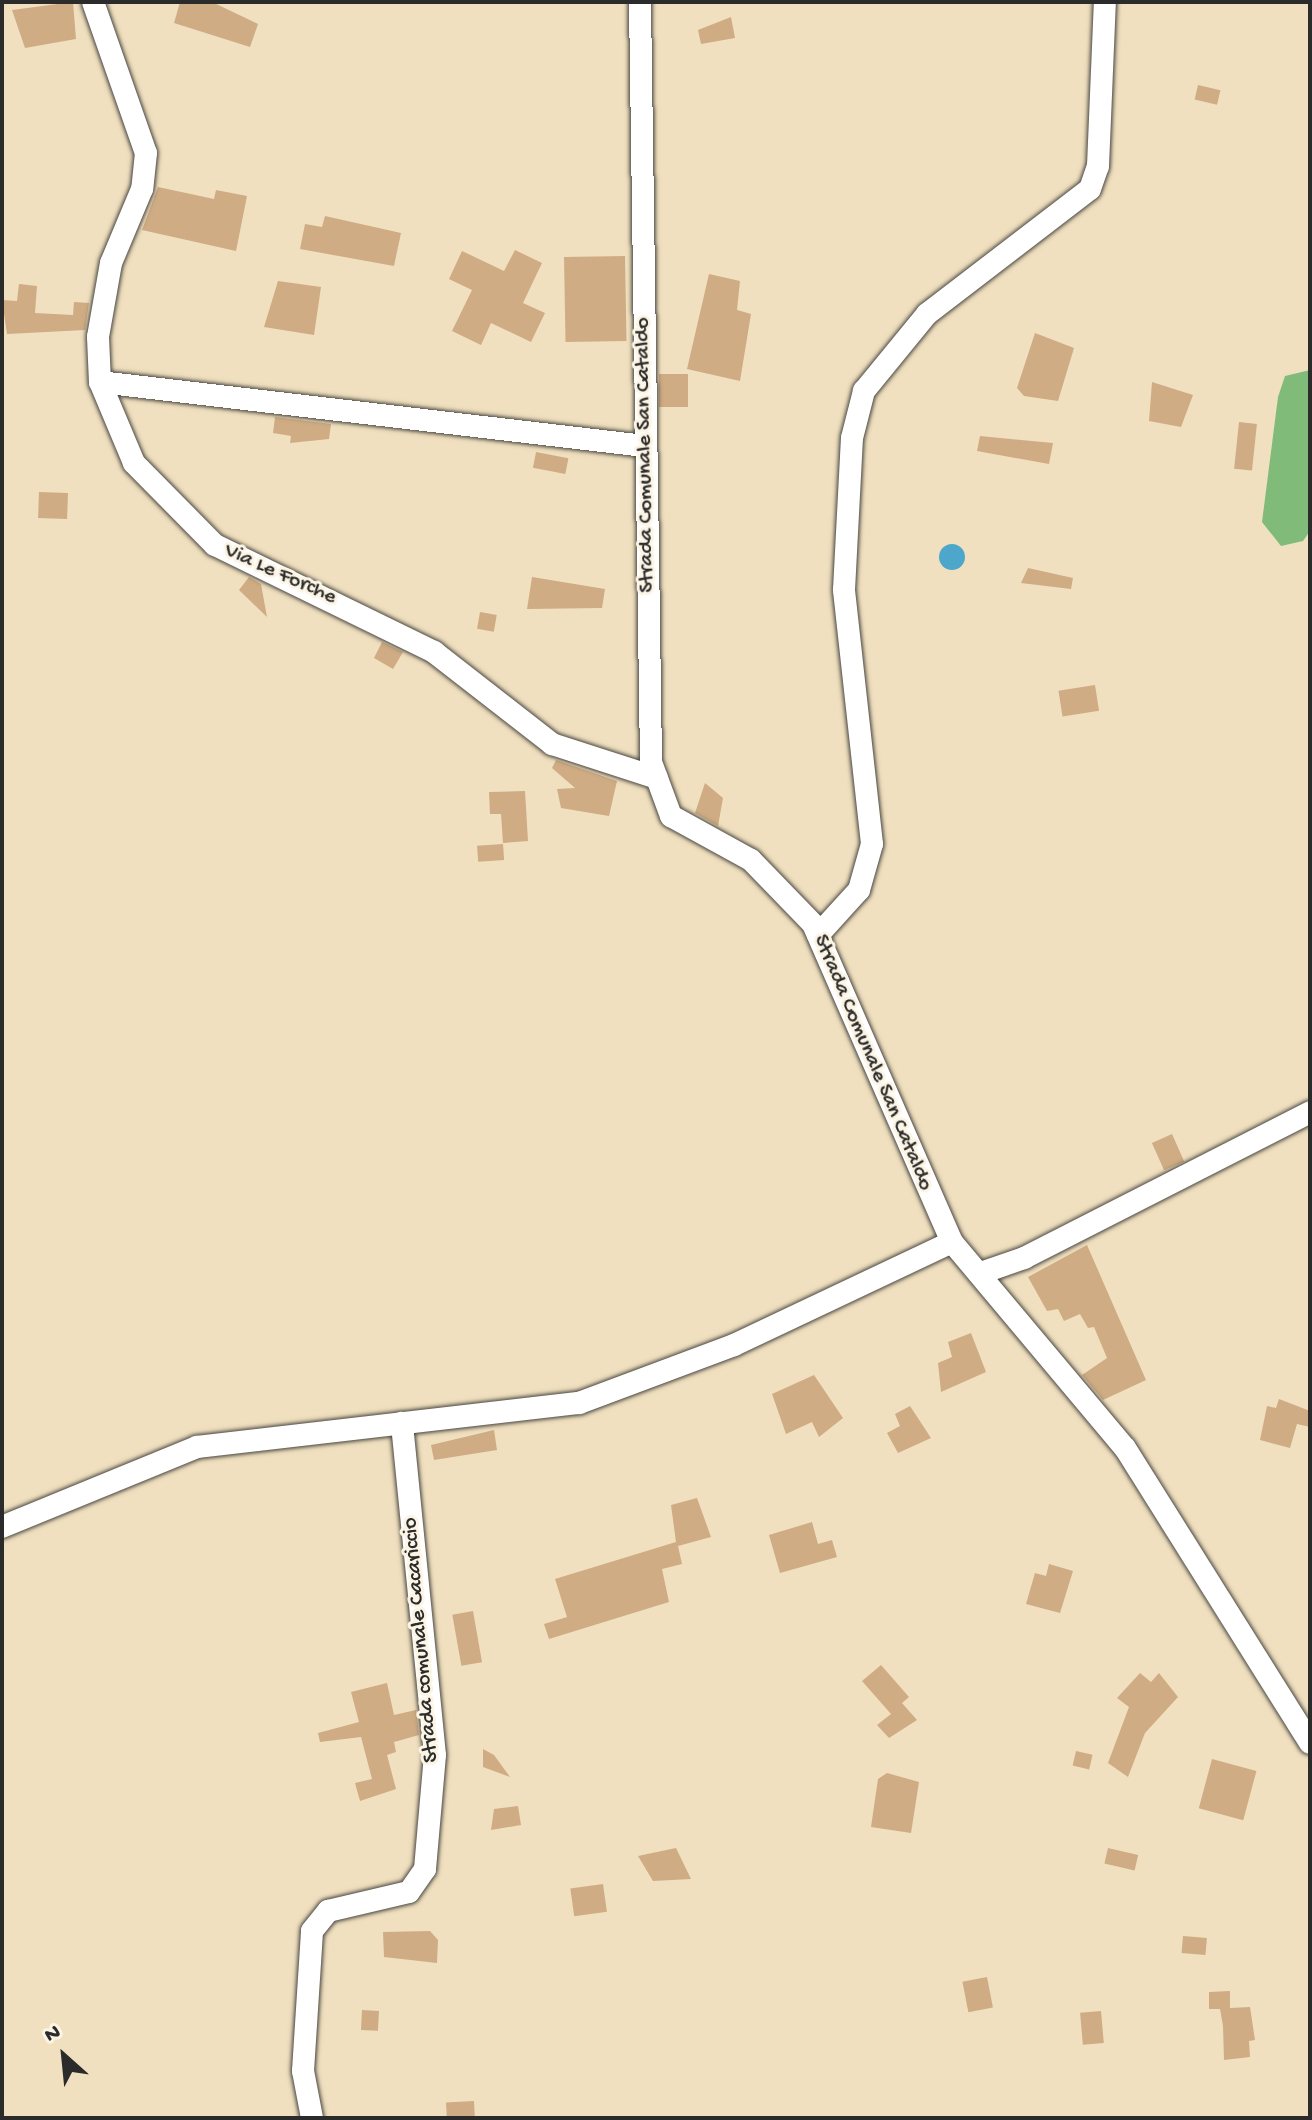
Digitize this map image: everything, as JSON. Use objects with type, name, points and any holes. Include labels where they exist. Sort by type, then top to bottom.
[{"type":"street","name":"Via Le Forche","points":[[93,2],[146,153],[142,189],[102,300],[100,382],[134,463],[215,545],[434,652],[552,744],[657,778]]},
{"type":"street","name":"Strada Comunale San Cataldo","points":[[640,2],[645,446],[657,778],[671,816],[751,860],[818,935],[952,1242],[1125,1448],[1310,1743]]},
{"type":"street","points":[[818,935],[859,890],[872,844],[844,590],[852,438],[864,391],[927,314],[1090,189],[1098,166],[1105,2]]},
{"type":"street","points":[[100,382],[645,446]]},
{"type":"street","points":[[981,1273],[1024,1258],[1310,1112]]},
{"type":"street","points":[[2,1527],[197,1447],[579,1403],[734,1345],[952,1242]]},
{"type":"street","name":"Strada comunale Cacariccio","points":[[312,2118],[303,2071],[312,1931],[328,1911],[409,1892],[425,1869],[435,1755],[402,1423]]},
{"type":"green space","points":[[1310,370],[1310,531],[1303,541],[1281,546],[1262,522],[1278,397],[1285,376]]},
{"type":"water","points":[[952,544],[961,548],[965,557],[961,566],[952,570],[943,566],[939,557],[943,548]]},
{"type":"building","points":[[73,2],[76,39],[25,48],[12,10]]},
{"type":"building","points":[[180,2],[212,2],[258,24],[250,47],[174,23]]},
{"type":"building","points":[[731,17],[735,38],[701,44],[698,30]]},
{"type":"building","points":[[1198,85],[1220,90],[1217,105],[1195,100]]},
{"type":"building","points":[[158,187],[214,199],[216,190],[247,196],[236,251],[142,230]]},
{"type":"building","points":[[325,216],[401,233],[394,266],[300,249],[305,224],[322,227]]},
{"type":"building","points":[[515,250],[542,263],[523,303],[545,313],[531,342],[491,323],[481,345],[452,331],[472,290],[449,279],[462,251],[504,271]]},
{"type":"building","points":[[625,256],[626,341],[565,342],[564,257]]},
{"type":"building","points":[[709,274],[740,281],[737,310],[751,314],[740,381],[687,369]]},
{"type":"building","points":[[278,281],[321,287],[314,335],[264,327]]},
{"type":"building","points":[[19,284],[37,286],[35,313],[73,315],[74,302],[89,303],[85,330],[7,334],[2,300],[17,301]]},
{"type":"building","points":[[1035,333],[1074,348],[1058,401],[1024,396],[1017,388]]},
{"type":"building","points":[[659,374],[688,374],[688,407],[659,407]]},
{"type":"building","points":[[1152,382],[1193,395],[1181,427],[1149,421]]},
{"type":"building","points":[[275,417],[331,424],[329,439],[290,443],[291,436],[273,433]]},
{"type":"building","points":[[1239,422],[1257,424],[1252,471],[1234,469]]},
{"type":"building","points":[[980,436],[1053,443],[1049,464],[977,451]]},
{"type":"building","points":[[536,452],[568,458],[565,474],[533,468]]},
{"type":"building","points":[[39,492],[68,493],[67,519],[38,518]]},
{"type":"building","points":[[1028,568],[1073,578],[1071,589],[1021,583]]},
{"type":"building","points":[[249,577],[261,584],[267,617],[239,590]]},
{"type":"building","points":[[532,577],[605,589],[602,608],[527,609]]},
{"type":"building","points":[[480,612],[497,615],[494,632],[477,629]]},
{"type":"building","points":[[382,642],[403,652],[393,669],[374,658]]},
{"type":"building","points":[[1095,685],[1099,711],[1063,716],[1058,691]]},
{"type":"building","points":[[556,760],[617,781],[609,816],[561,808],[557,789],[575,788],[552,768]]},
{"type":"building","points":[[705,783],[723,798],[718,826],[695,813]]},
{"type":"building","points":[[525,791],[528,841],[503,843],[501,814],[490,814],[489,792]]},
{"type":"building","points":[[503,844],[504,860],[478,862],[477,846]]},
{"type":"building","points":[[1172,1134],[1184,1161],[1164,1170],[1152,1143]]},
{"type":"building","points":[[1087,1245],[1146,1380],[1103,1400],[1082,1375],[1107,1358],[1094,1327],[1088,1328],[1080,1314],[1064,1321],[1058,1309],[1047,1311],[1028,1277]]},
{"type":"building","points":[[971,1333],[986,1372],[941,1392],[938,1363],[952,1357],[948,1342]]},
{"type":"building","points":[[814,1375],[843,1418],[819,1437],[812,1422],[786,1434],[772,1394]]},
{"type":"building","points":[[1279,1399],[1310,1411],[1310,1427],[1297,1424],[1290,1448],[1260,1440],[1267,1406],[1276,1408]]},
{"type":"building","points":[[910,1406],[931,1438],[898,1453],[887,1433],[900,1426],[895,1414]]},
{"type":"building","points":[[494,1430],[497,1450],[434,1460],[431,1445]]},
{"type":"building","points":[[697,1498],[711,1537],[678,1546],[682,1564],[662,1569],[669,1602],[549,1639],[544,1624],[567,1617],[555,1579],[676,1542],[671,1505]]},
{"type":"building","points":[[812,1522],[818,1544],[832,1540],[837,1557],[780,1573],[769,1535]]},
{"type":"building","points":[[1049,1564],[1073,1571],[1060,1613],[1026,1604],[1035,1573],[1046,1576]]},
{"type":"building","points":[[473,1611],[482,1662],[461,1666],[452,1615]]},
{"type":"building","points":[[881,1665],[909,1697],[902,1703],[917,1720],[889,1738],[877,1725],[891,1714],[862,1681]]},
{"type":"building","points":[[1140,1673],[1151,1682],[1159,1673],[1178,1697],[1145,1733],[1128,1777],[1108,1763],[1129,1707],[1117,1698]]},
{"type":"building","points":[[387,1683],[394,1715],[416,1710],[419,1735],[394,1742],[396,1752],[387,1755],[396,1789],[360,1801],[355,1783],[372,1779],[361,1737],[320,1742],[318,1733],[359,1722],[351,1692]]},
{"type":"building","points":[[483,1749],[494,1755],[510,1777],[483,1767]]},
{"type":"building","points":[[1076,1751],[1093,1755],[1089,1769],[1073,1766]]},
{"type":"building","points":[[1212,1759],[1256,1771],[1243,1820],[1199,1808]]},
{"type":"building","points":[[887,1773],[919,1782],[911,1833],[871,1827],[878,1779]]},
{"type":"building","points":[[518,1806],[521,1825],[491,1830],[494,1809]]},
{"type":"building","points":[[676,1848],[691,1879],[653,1881],[638,1856]]},
{"type":"building","points":[[1108,1848],[1138,1855],[1135,1871],[1104,1864]]},
{"type":"building","points":[[603,1884],[607,1912],[574,1916],[570,1889]]},
{"type":"building","points":[[430,1931],[438,1940],[437,1963],[384,1957],[383,1932]]},
{"type":"building","points":[[1183,1936],[1207,1938],[1205,1955],[1182,1953]]},
{"type":"building","points":[[987,1977],[993,2007],[968,2012],[962,1982]]},
{"type":"building","points":[[1230,1991],[1230,2008],[1250,2007],[1255,2040],[1249,2041],[1250,2057],[1224,2060],[1220,2009],[1209,2009],[1209,1992]]},
{"type":"building","points":[[362,2010],[379,2011],[378,2031],[361,2030]]},
{"type":"building","points":[[1101,2011],[1104,2043],[1083,2045],[1080,2013]]},
{"type":"building","points":[[474,2101],[475,2118],[447,2118],[446,2102]]}]
